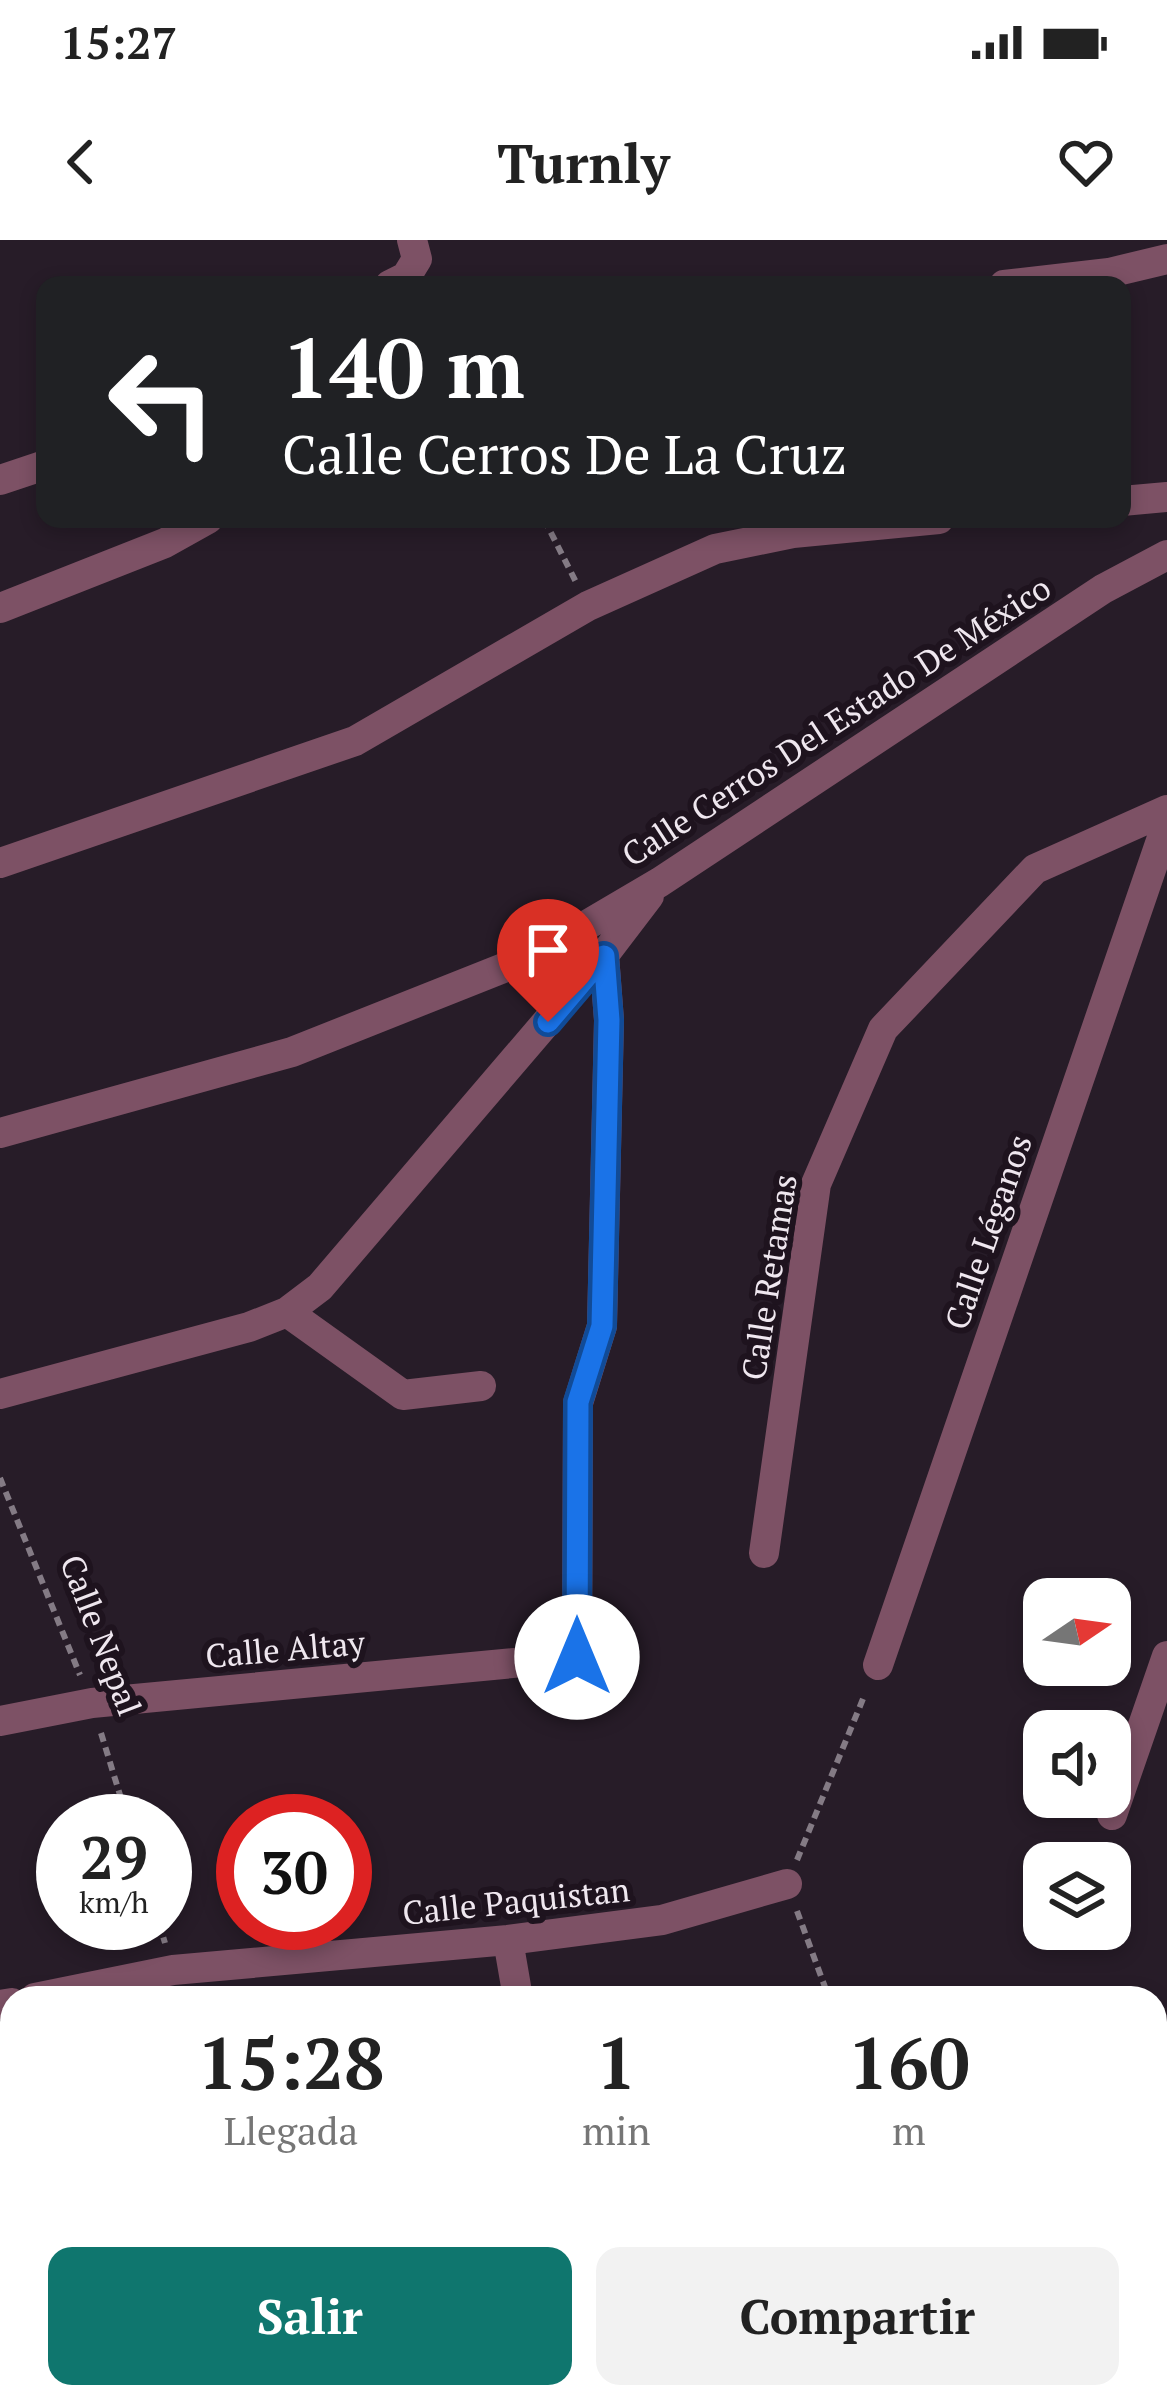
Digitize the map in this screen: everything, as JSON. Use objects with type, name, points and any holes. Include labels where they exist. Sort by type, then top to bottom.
[{"type":"street","points":[[407,276],[417,260],[412,240]]},
{"type":"street","points":[[1083,276],[1167,259]]},
{"type":"street","points":[[0,480],[36,468]]},
{"type":"street","points":[[1131,501],[1167,497]]},
{"type":"street","points":[[0,608],[192,528]]},
{"type":"street","points":[[0,863],[355,741],[588,606],[715,549],[845,528]]},
{"type":"street","name":"Calle Cerros Del Estado De México","points":[[0,1133],[292,1052],[536,956],[660,882],[1103,589],[1167,555]]},
{"type":"street","name":"Calle Retamas","points":[[764,1553],[816,1184],[883,1029],[1035,869],[1167,810]]},
{"type":"street","name":"Calle Léganos","points":[[878,1665],[1167,823]]},
{"type":"street","points":[[0,1394],[250,1327],[287,1312],[320,1287],[604,956],[660,882]]},
{"type":"street","name":"Calle Altay","points":[[0,1721],[92,1703],[577,1657],[578,1402],[602,1326],[609,1020],[604,956]]},
{"type":"street","points":[[287,1312],[403,1395],[481,1386]]},
{"type":"street","points":[[1131,1759],[1167,1657]]},
{"type":"street","name":"Calle Paquistan","points":[[178,1984],[662,1921],[787,1884]]},
{"type":"street","points":[[508,1940],[516,1986]]},
{"type":"path","points":[[549,528],[572,573]]},
{"type":"path","name":"Calle Nepal","points":[[0,1478],[92,1703],[120,1794]]},
{"type":"path","points":[[825,1986],[787,1884],[878,1665]]},
{"type":"route","points":[[548,1022],[604,956],[609,1020],[602,1326],[578,1402],[577,1657]]}]
